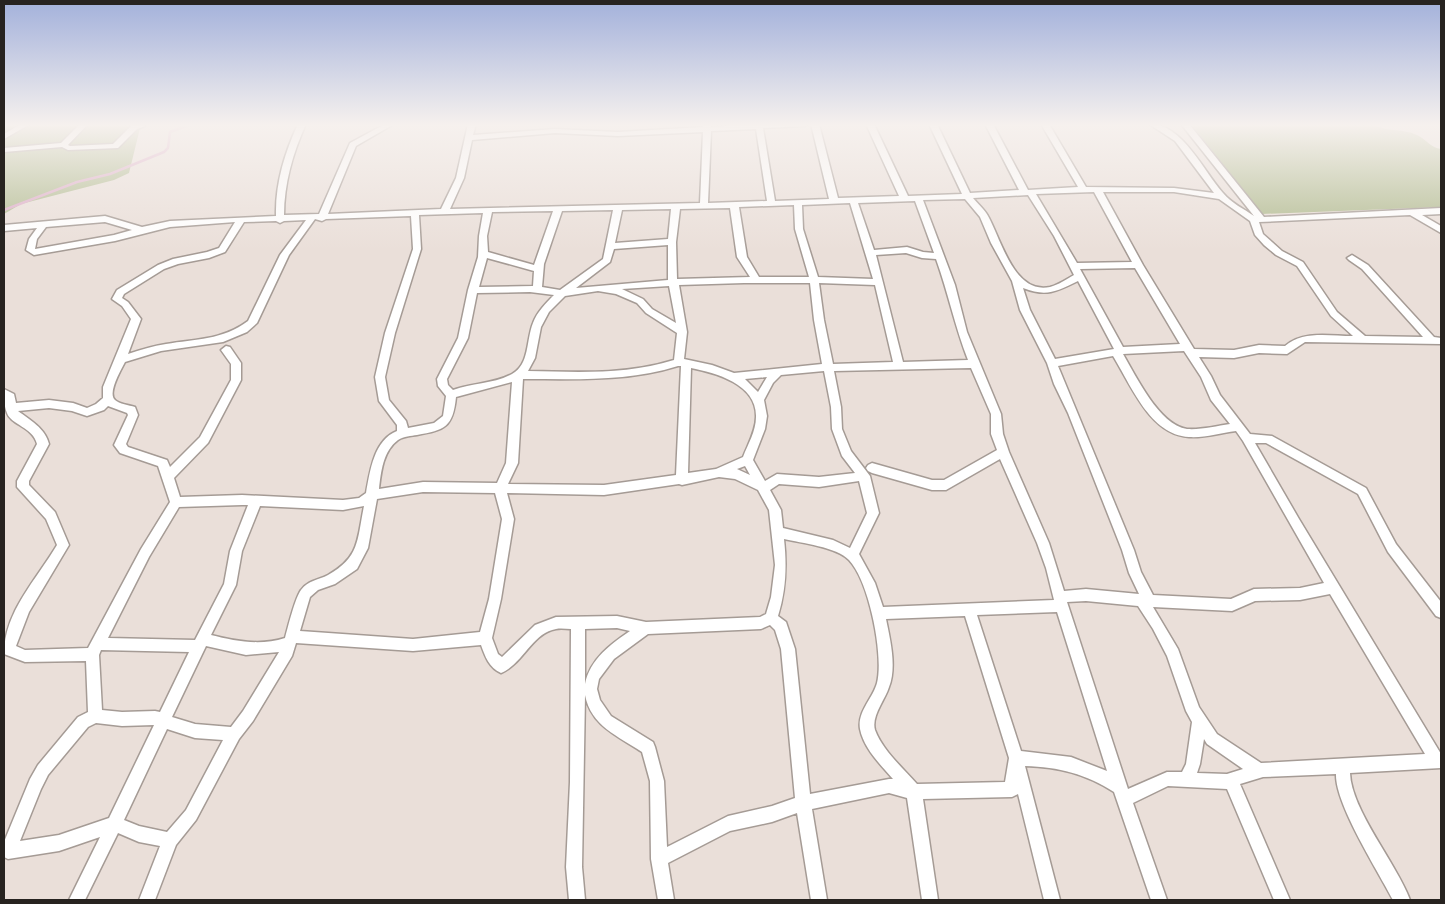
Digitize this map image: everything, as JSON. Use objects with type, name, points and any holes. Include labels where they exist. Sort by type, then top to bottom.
[{"type":"street","points":[[280,220],[280,193],[287,166]]},
{"type":"street","points":[[122,359],[166,347],[215,341],[247,328],[252,323],[273,274],[299,231],[317,218],[343,166]]},
{"type":"street","points":[[444,213],[460,178],[463,166]]},
{"type":"street","points":[[704,206],[706,166]]},
{"type":"street","points":[[765,166],[770,203]]},
{"type":"street","points":[[826,166],[834,200]]},
{"type":"street","points":[[890,166],[904,197]]},
{"type":"street","points":[[953,166],[967,196],[984,216],[995,243],[1017,281],[1021,299],[1052,363],[1128,550],[1144,599],[1173,654],[1193,711],[1212,739],[1259,771]]},
{"type":"street","points":[[1013,166],[1074,266],[1078,277],[1148,404],[1163,421],[1175,430],[1186,433],[1237,427]]},
{"type":"street","points":[[1070,166],[1083,189]]},
{"type":"street","points":[[1198,166],[1221,197],[1257,220],[1441,211]]},
{"type":"street","points":[[1217,166],[1257,220],[1259,235],[1279,253],[1300,264],[1334,314],[1363,339]]},
{"type":"street","points":[[43,225],[33,239],[30,250],[34,252],[115,238],[170,224],[488,210],[704,206],[904,197],[918,198],[1083,189],[1174,190],[1221,197]]},
{"type":"street","points":[[1097,189],[1138,265],[1206,376],[1215,397],[1247,438],[1290,516],[1439,761],[1259,771],[1238,776],[1231,782]]},
{"type":"street","points":[[918,198],[975,364],[996,414],[997,434],[1003,452],[1052,568],[1061,602],[1122,793],[1160,900]]},
{"type":"street","points":[[852,200],[871,253],[899,366]]},
{"type":"street","points":[[798,202],[799,229],[814,279],[839,438],[846,453],[868,472],[873,513],[853,555]]},
{"type":"street","points":[[734,205],[742,257],[757,281]]},
{"type":"street","points":[[676,206],[672,242],[673,281],[682,331],[682,480]]},
{"type":"street","points":[[618,207],[607,260],[561,292],[538,323],[531,357],[518,375],[512,463],[500,488],[508,519],[495,599],[484,638],[493,658],[502,666],[516,656],[528,640],[548,624],[617,622],[646,628],[761,624],[771,618],[774,612],[780,579],[775,510],[747,460]]},
{"type":"street","points":[[451,395],[443,386],[442,379],[458,350],[465,331],[473,290],[483,254],[483,236],[488,210]]},
{"type":"street","points":[[537,289],[543,250],[558,210]]},
{"type":"street","points":[[1413,213],[1441,230]]},
{"type":"street","points":[[404,433],[402,424],[384,401],[380,377],[390,334],[417,249],[415,214]]},
{"type":"street","points":[[4,228],[104,219],[142,230]]},
{"type":"street","points":[[176,502],[169,485],[169,476],[163,464],[158,460],[124,450],[120,445],[122,436],[133,415],[131,410],[112,404],[108,399],[108,387],[122,359],[125,344],[136,320],[125,304],[117,300],[120,292],[160,267],[176,261],[209,255],[222,250],[240,221]]},
{"type":"street","points":[[610,246],[672,242]]},
{"type":"street","points":[[871,253],[885,253],[894,250],[939,256]]},
{"type":"street","points":[[483,254],[539,269]]},
{"type":"street","points":[[1352,258],[1365,267],[1436,341]]},
{"type":"street","points":[[1074,266],[1138,265]]},
{"type":"street","points":[[1021,299],[1078,277]]},
{"type":"street","points":[[473,290],[537,289],[561,292],[673,281],[814,279],[878,282]]},
{"type":"street","points":[[1017,281],[1036,291],[1043,292]]},
{"type":"street","points":[[598,288],[618,291],[633,298],[646,306],[649,312],[682,331]]},
{"type":"street","points":[[1052,363],[1118,351],[1190,350],[1234,354],[1259,348],[1287,350],[1295,343],[1304,339],[1436,341]]},
{"type":"street","points":[[169,476],[204,440],[236,380],[236,364],[226,350]]},
{"type":"street","points":[[176,502],[256,501],[343,505],[362,502],[372,495],[422,487],[604,490],[682,480],[718,473],[747,460],[760,429],[762,416],[759,400],[754,393],[733,377],[706,366],[682,362],[653,370],[618,373],[518,375],[494,383],[469,388],[451,395]]},
{"type":"street","points":[[733,377],[828,367],[975,364]]},
{"type":"street","points":[[759,400],[769,381],[778,372]]},
{"type":"street","points":[[4,393],[10,397],[12,413],[30,425],[42,439],[43,444],[23,481],[23,487],[51,516],[63,544],[46,575],[32,592],[6,650],[25,656],[116,645],[201,643],[236,649],[275,649],[291,640],[413,644],[484,638]]},
{"type":"street","points":[[147,900],[170,840],[191,815],[234,734],[259,698],[291,640],[305,594],[314,586],[331,580],[353,565],[362,548],[379,458],[392,439],[404,433],[441,424],[446,419],[451,395]]},
{"type":"street","points":[[11,408],[49,404],[73,407],[87,412],[100,407],[108,399]]},
{"type":"street","points":[[1247,438],[1268,439],[1362,491],[1392,548],[1441,612]]},
{"type":"street","points":[[764,488],[777,479],[819,482],[868,472],[932,485],[946,485],[1003,452]]},
{"type":"street","points":[[718,473],[737,474],[764,488]]},
{"type":"street","points":[[77,900],[163,720],[230,586],[236,550],[256,501]]},
{"type":"street","points":[[95,716],[96,648],[145,554],[176,502]]},
{"type":"street","points":[[776,532],[833,545],[853,555],[865,572],[883,642],[884,684],[873,704],[866,728],[877,750],[914,792],[930,900]]},
{"type":"street","points":[[877,613],[969,610],[1061,602],[1086,595],[1117,599],[1232,605],[1254,596],[1300,594],[1334,587]]},
{"type":"street","points":[[969,610],[1016,758],[1052,900]]},
{"type":"street","points":[[771,618],[781,626],[788,649],[804,803],[819,900]]},
{"type":"street","points":[[577,900],[574,867],[578,782],[578,622]]},
{"type":"street","points":[[646,628],[618,647],[596,667],[591,683],[591,698],[603,719],[648,747],[657,781],[659,859],[666,900]]},
{"type":"street","points":[[6,856],[35,784],[43,770],[83,722],[95,716],[163,720],[195,731],[234,734]]},
{"type":"street","points":[[1187,779],[1193,764],[1199,721]]},
{"type":"street","points":[[1016,758],[1067,762],[1099,772],[1122,793]]},
{"type":"street","points":[[659,859],[728,824],[772,814],[804,803],[889,786],[914,792],[1012,789],[1016,758]]},
{"type":"street","points":[[1343,767],[1342,782],[1356,814],[1402,900]]},
{"type":"street","points":[[1122,793],[1166,779],[1231,782]]},
{"type":"street","points":[[1231,782],[1282,900]]},
{"type":"street","points":[[6,856],[58,843],[114,824],[139,834],[170,840]]},
{"type":"green space","points":[[4,166],[131,166],[129,173],[114,180],[21,204],[4,214]]},
{"type":"green space","points":[[1224,166],[1441,166],[1441,207],[1262,214]]},
{"type":"waterway","points":[[4,210],[77,182],[110,174],[129,166]]}]
